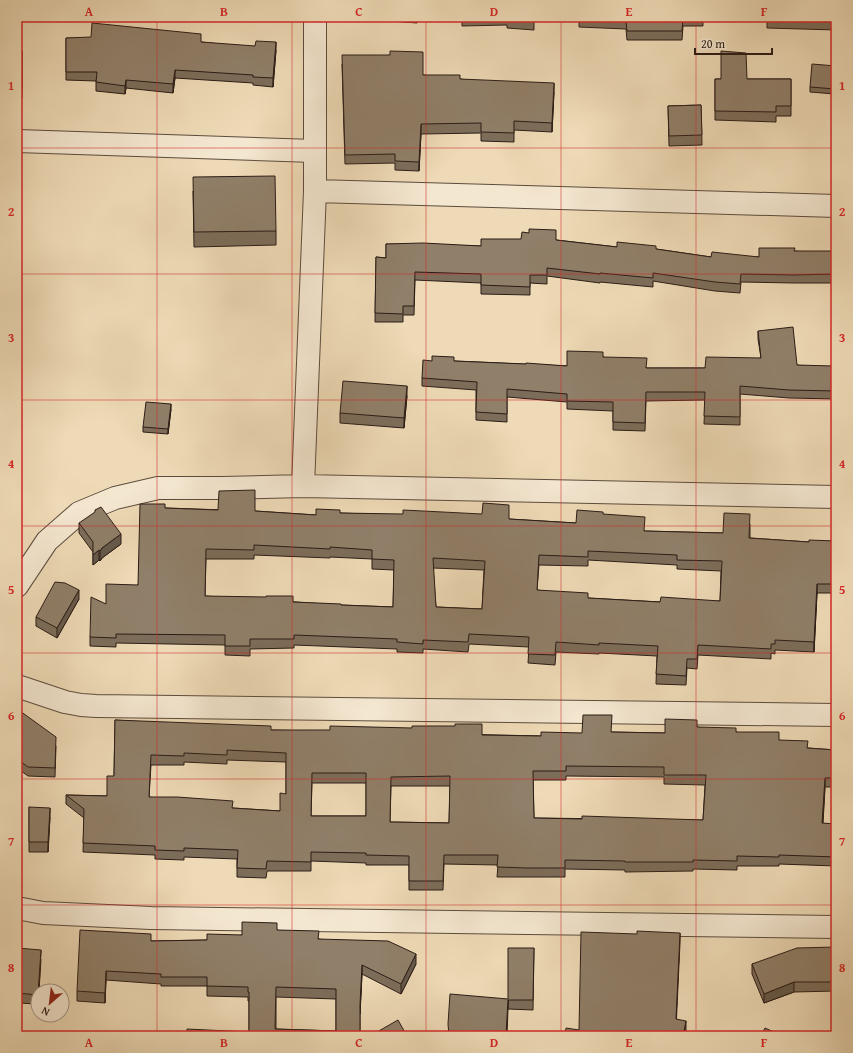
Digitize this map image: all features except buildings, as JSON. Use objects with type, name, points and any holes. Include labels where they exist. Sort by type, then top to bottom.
[{"type":"street","points":[[304,486],[315,191],[315,17]]},
{"type":"street","points":[[17,141],[314,152]]},
{"type":"street","points":[[315,191],[836,206]]},
{"type":"street","points":[[17,586],[47,541],[79,513],[115,498],[158,488],[304,486],[836,498]]},
{"type":"street","points":[[17,686],[65,702],[96,706],[836,715]]},
{"type":"street","points":[[17,908],[43,912],[151,918],[836,927]]}]
